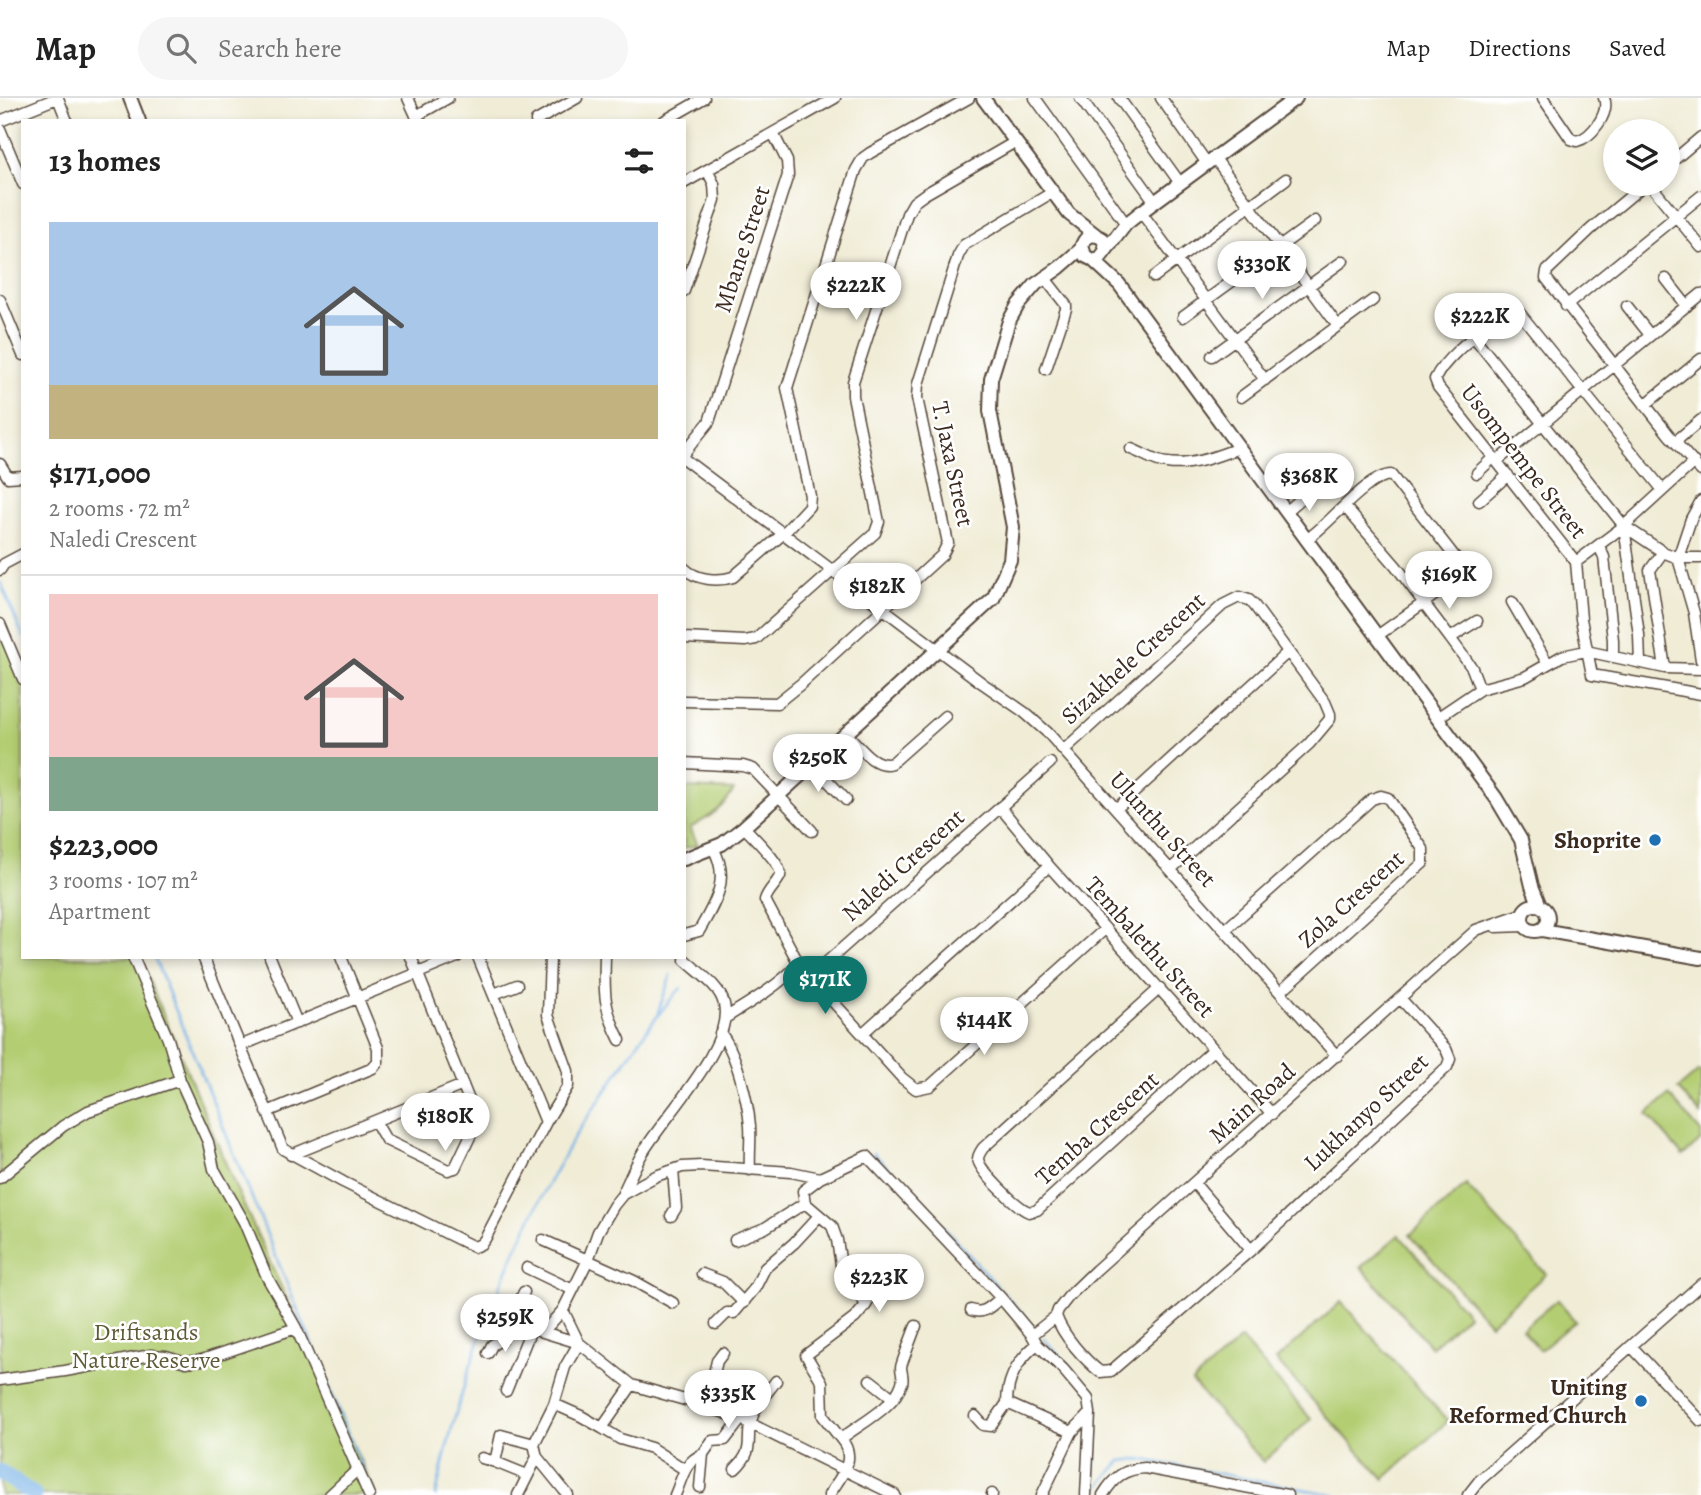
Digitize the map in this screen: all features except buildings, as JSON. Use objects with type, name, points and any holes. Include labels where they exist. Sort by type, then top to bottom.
[{"type":"street","points":[[25,98],[30,109]]},
{"type":"street","points":[[0,121],[57,98],[66,119]]},
{"type":"street","points":[[130,98],[138,119]]},
{"type":"street","points":[[408,98],[417,118],[447,98]]},
{"type":"street","points":[[540,119],[577,98]]},
{"type":"street","points":[[667,119],[704,98]]},
{"type":"street","points":[[686,182],[835,98]]},
{"type":"street","points":[[686,570],[700,578],[727,579],[784,533],[806,510],[810,501],[788,393],[788,381],[856,170],[863,158],[870,153],[969,98]]},
{"type":"street","points":[[983,98],[1069,214],[1086,253],[1119,284],[1517,830],[1532,886],[1540,906],[1546,911],[1545,925]]},
{"type":"street","points":[[1035,98],[1126,225]]},
{"type":"street","points":[[1080,98],[1155,202]]},
{"type":"street","points":[[1119,98],[1180,183]]},
{"type":"street","points":[[1161,98],[1249,207],[1338,326]]},
{"type":"street","points":[[686,858],[713,848],[744,827],[993,599],[1010,560],[1012,514],[992,427],[989,394],[1009,321],[1026,295],[1044,277],[1086,253],[1100,258],[1126,225],[1141,212],[1296,98]]},
{"type":"street","points":[[1543,98],[1571,139],[1580,141],[1605,112],[1604,98]]},
{"type":"street","points":[[0,129],[21,179]]},
{"type":"street","name":"Mbane Street","points":[[686,451],[709,422],[788,175],[787,161],[773,133]]},
{"type":"street","points":[[1680,155],[1701,137]]},
{"type":"street","points":[[686,639],[756,639],[875,533],[879,522],[852,388],[907,214],[914,202],[925,194],[1015,142]]},
{"type":"street","points":[[686,285],[715,200],[715,184],[707,170]]},
{"type":"street","points":[[1154,277],[1286,180]]},
{"type":"street","name":"T. Jaxa Street","points":[[884,608],[942,555],[948,543],[917,391],[958,256],[964,245],[971,240],[1053,192]]},
{"type":"street","points":[[1632,196],[1591,229],[1547,271],[1546,278],[1645,405],[1701,471]]},
{"type":"street","points":[[1658,196],[1701,247]]},
{"type":"street","points":[[1566,306],[1701,196]]},
{"type":"street","points":[[1141,212],[1265,380]]},
{"type":"street","points":[[1069,214],[1105,242],[1119,284]]},
{"type":"street","points":[[1183,317],[1315,221]]},
{"type":"street","points":[[1086,253],[1088,237],[1126,225]]},
{"type":"street","points":[[686,259],[696,253]]},
{"type":"street","points":[[1212,356],[1343,261]]},
{"type":"street","points":[[1044,277],[1066,305],[1046,369]]},
{"type":"street","points":[[1666,279],[1687,306]]},
{"type":"street","points":[[1477,472],[1544,422],[1701,294]]},
{"type":"street","points":[[0,300],[21,350]]},
{"type":"street","points":[[1241,397],[1373,300]]},
{"type":"street","points":[[1627,306],[1650,335]]},
{"type":"street","name":"Usompempe Street","points":[[1583,391],[1518,311],[1511,309],[1503,313],[1438,371],[1435,379],[1438,387],[1576,562],[1624,526],[1694,462]]},
{"type":"street","points":[[1475,337],[1624,526],[1663,552],[1678,558],[1701,558]]},
{"type":"street","points":[[1645,405],[1701,359]]},
{"type":"street","points":[[1583,391],[1662,489]]},
{"type":"street","points":[[1676,441],[1701,420]]},
{"type":"street","points":[[1131,449],[1166,463],[1177,464],[1239,448]]},
{"type":"street","name":"Ulunthu Street","points":[[686,460],[1024,712],[1064,750],[1337,1056]]},
{"type":"street","points":[[0,464],[8,477],[21,476]]},
{"type":"street","points":[[1306,540],[1368,485],[1387,475],[1391,475],[1409,497],[1462,570],[1448,584],[1377,636]]},
{"type":"street","points":[[1479,501],[1508,475]]},
{"type":"street","points":[[1286,512],[1312,489]]},
{"type":"street","points":[[1701,501],[1691,519],[1678,558],[1694,613],[1701,660]]},
{"type":"street","points":[[1345,507],[1396,566],[1450,638],[1472,668],[1480,689]]},
{"type":"street","points":[[1624,526],[1639,635],[1640,663]]},
{"type":"street","points":[[1599,545],[1604,556],[1613,657]]},
{"type":"street","points":[[1663,552],[1650,572],[1665,668]]},
{"type":"street","points":[[2,567],[21,555]]},
{"type":"street","points":[[1576,562],[1586,651],[1593,676],[1701,694]]},
{"type":"street","name":"Sizakhele Crescent","points":[[1064,750],[1223,605],[1235,598],[1249,600],[1328,707],[1328,724],[1310,744],[1171,869]]},
{"type":"street","points":[[1512,602],[1548,664]]},
{"type":"street","points":[[686,701],[777,703],[802,684],[884,608]]},
{"type":"street","points":[[1450,638],[1477,621]]},
{"type":"street","points":[[0,624],[21,674]]},
{"type":"street","points":[[1437,719],[1480,689],[1525,677],[1562,656],[1586,651],[1665,668],[1701,669]]},
{"type":"street","points":[[1116,809],[1288,652]]},
{"type":"street","points":[[848,734],[877,764],[884,766],[892,763],[945,716]]},
{"type":"street","name":"Naledi Crescent","points":[[810,977],[1050,762]]},
{"type":"street","points":[[686,763],[748,768],[761,776],[812,831]]},
{"type":"street","points":[[813,765],[846,800]]},
{"type":"street","name":"Zola Crescent","points":[[1225,930],[1372,799],[1381,796],[1388,798],[1423,849],[1423,863],[1280,992]]},
{"type":"street","name":"Tembalethu Street","points":[[1000,807],[1049,866],[1272,1114]]},
{"type":"street","points":[[744,827],[780,871],[780,876],[768,891],[765,900],[799,964],[913,1088],[923,1089],[930,1086],[1105,929]]},
{"type":"street","points":[[686,934],[699,931],[722,886],[720,862],[713,848]]},
{"type":"street","points":[[863,1034],[1049,866]]},
{"type":"street","points":[[1532,886],[1524,916],[1534,932],[1545,925]]},
{"type":"street","points":[[1524,916],[1540,906]]},
{"type":"street","name":"Main Road","points":[[1007,1403],[1007,1388],[1013,1371],[1034,1339],[1096,1270],[1481,927],[1524,916]]},
{"type":"street","points":[[1545,925],[1565,933],[1701,958]]},
{"type":"street","points":[[134,959],[168,1039],[180,1080],[208,1143],[214,1168],[244,1222],[267,1277],[296,1328],[369,1495]]},
{"type":"street","points":[[205,959],[281,1146],[292,1155],[461,1242],[478,1246],[485,1238],[568,1086],[569,1076],[548,1015],[550,959]]},
{"type":"street","points":[[271,959],[297,1023]]},
{"type":"street","points":[[267,1112],[377,1065],[379,1054],[342,959]]},
{"type":"street","points":[[375,1121],[386,1140],[443,1169],[451,1170],[458,1162],[476,1124],[475,1115],[412,959]]},
{"type":"street","points":[[240,1046],[452,959]]},
{"type":"street","points":[[479,959],[546,1122]]},
{"type":"street","points":[[605,959],[606,1008],[620,1040]]},
{"type":"street","points":[[543,1332],[563,1310],[606,1217],[623,1194],[642,1154],[709,1060],[720,1033],[725,1007],[719,993],[685,960]]},
{"type":"street","points":[[725,1018],[788,976],[799,964]]},
{"type":"street","points":[[494,994],[517,985]]},
{"type":"street","name":"Temba Crescent","points":[[1160,988],[983,1148],[978,1157],[979,1161],[991,1178],[1021,1209],[1029,1212],[1037,1210],[1214,1049]]},
{"type":"street","name":"Lukhanyo Street","points":[[1056,1316],[1060,1326],[1092,1365],[1100,1372],[1111,1371],[1251,1250],[1447,1067],[1450,1059],[1446,1048],[1400,998]]},
{"type":"street","points":[[720,1033],[728,1041],[739,1072],[750,1125],[750,1170]]},
{"type":"street","points":[[0,1178],[63,1126],[88,1111],[180,1080]]},
{"type":"street","points":[[292,1155],[463,1085]]},
{"type":"street","points":[[866,1305],[841,1265],[832,1226],[805,1203],[803,1191],[820,1178],[867,1156],[1001,1298],[1088,1399],[1090,1413],[1086,1495]]},
{"type":"street","points":[[623,1194],[673,1170],[701,1166],[791,1172],[820,1178]]},
{"type":"street","points":[[671,1216],[676,1208],[673,1170]]},
{"type":"street","points":[[1194,1183],[1251,1250]]},
{"type":"street","points":[[735,1240],[765,1228],[805,1203]]},
{"type":"street","points":[[716,1324],[727,1313],[734,1313],[744,1303],[760,1281],[765,1268],[794,1243],[819,1216]]},
{"type":"street","points":[[543,1240],[660,1293],[673,1303]]},
{"type":"street","points":[[527,1268],[573,1290]]},
{"type":"street","points":[[702,1274],[723,1282],[744,1303]]},
{"type":"street","points":[[1468,1495],[1479,1481],[1701,1284]]},
{"type":"street","points":[[829,1495],[850,1456],[848,1447],[823,1416],[822,1382],[806,1354],[855,1318],[866,1305],[875,1287]]},
{"type":"street","points":[[488,1353],[492,1345],[501,1340],[524,1292]]},
{"type":"street","points":[[971,1310],[986,1310],[1001,1298]]},
{"type":"street","points":[[563,1310],[579,1343]]},
{"type":"street","points":[[495,1311],[543,1332],[579,1343],[632,1385],[706,1406],[746,1421],[895,1495]]},
{"type":"street","points":[[841,1439],[862,1422],[883,1411],[893,1398],[903,1381],[901,1366],[916,1326]]},
{"type":"street","points":[[506,1391],[533,1327]]},
{"type":"street","points":[[0,1380],[151,1355],[186,1362],[202,1360],[296,1328]]},
{"type":"street","points":[[568,1495],[537,1457],[534,1444],[554,1404],[565,1367],[579,1343]]},
{"type":"street","points":[[1631,1346],[1701,1421]]},
{"type":"street","points":[[706,1406],[715,1367],[723,1353]]},
{"type":"street","points":[[675,1495],[689,1462],[703,1454],[712,1441],[725,1440],[746,1421],[776,1381]]},
{"type":"street","points":[[870,1381],[893,1398]]},
{"type":"street","points":[[602,1428],[632,1385]]},
{"type":"street","points":[[975,1416],[983,1425],[991,1426],[1007,1403],[1072,1432]]},
{"type":"street","points":[[554,1404],[582,1416],[620,1439],[651,1448],[684,1469]]},
{"type":"street","points":[[1042,1495],[1072,1432],[1090,1413]]},
{"type":"street","points":[[735,1469],[750,1446],[746,1421]]},
{"type":"street","points":[[495,1462],[501,1435],[534,1444]]},
{"type":"street","points":[[700,1487],[703,1454]]},
{"type":"street","points":[[518,1495],[537,1457]]},
{"type":"street","points":[[482,1458],[527,1475]]},
{"type":"street","points":[[1103,1495],[1120,1474],[1135,1468],[1162,1470],[1262,1493],[1287,1495]]},
{"type":"street","points":[[330,1495],[358,1469]]},
{"type":"green space","name":"Driftsands Nature Reserve","points":[[0,624],[21,673],[21,959],[140,959],[236,1188],[376,1495],[0,1495]]},
{"type":"green space","points":[[686,788],[734,790],[715,812],[690,828],[698,845],[686,848]]},
{"type":"green space","points":[[1699,1071],[1701,1073],[1701,1115],[1678,1089]]},
{"type":"green space","points":[[1669,1095],[1701,1132],[1701,1140],[1683,1156],[1647,1114]]},
{"type":"green space","points":[[1466,1185],[1546,1274],[1490,1324],[1410,1235]]},
{"type":"green space","points":[[1399,1235],[1468,1315],[1431,1347],[1361,1267]]},
{"type":"green space","points":[[1557,1300],[1575,1321],[1540,1350],[1522,1329]]},
{"type":"green space","points":[[1341,1302],[1448,1421],[1384,1479],[1276,1360]]},
{"type":"green space","points":[[1241,1339],[1311,1419],[1263,1462],[1192,1382]]},
{"type":"waterway","points":[[1,583],[21,632]]},
{"type":"waterway","points":[[155,959],[364,1473]]},
{"type":"waterway","points":[[658,1012],[671,975]]},
{"type":"waterway","points":[[436,1495],[472,1360],[525,1231],[578,1132],[643,1035],[681,988]]},
{"type":"waterway","points":[[873,1153],[916,1195]]},
{"type":"waterway","points":[[924,1205],[1026,1318]]},
{"type":"waterway","points":[[1043,1338],[1093,1393],[1097,1403],[1094,1490]]},
{"type":"waterway","points":[[1094,1491],[1121,1461],[1139,1459],[1335,1495]]},
{"type":"waterway","points":[[0,1472],[34,1495]]},
{"type":"place","name":"Shoprite","points":[[1655,840]]},
{"type":"place","name":"Uniting Reformed Church","points":[[1641,1401]]}]
